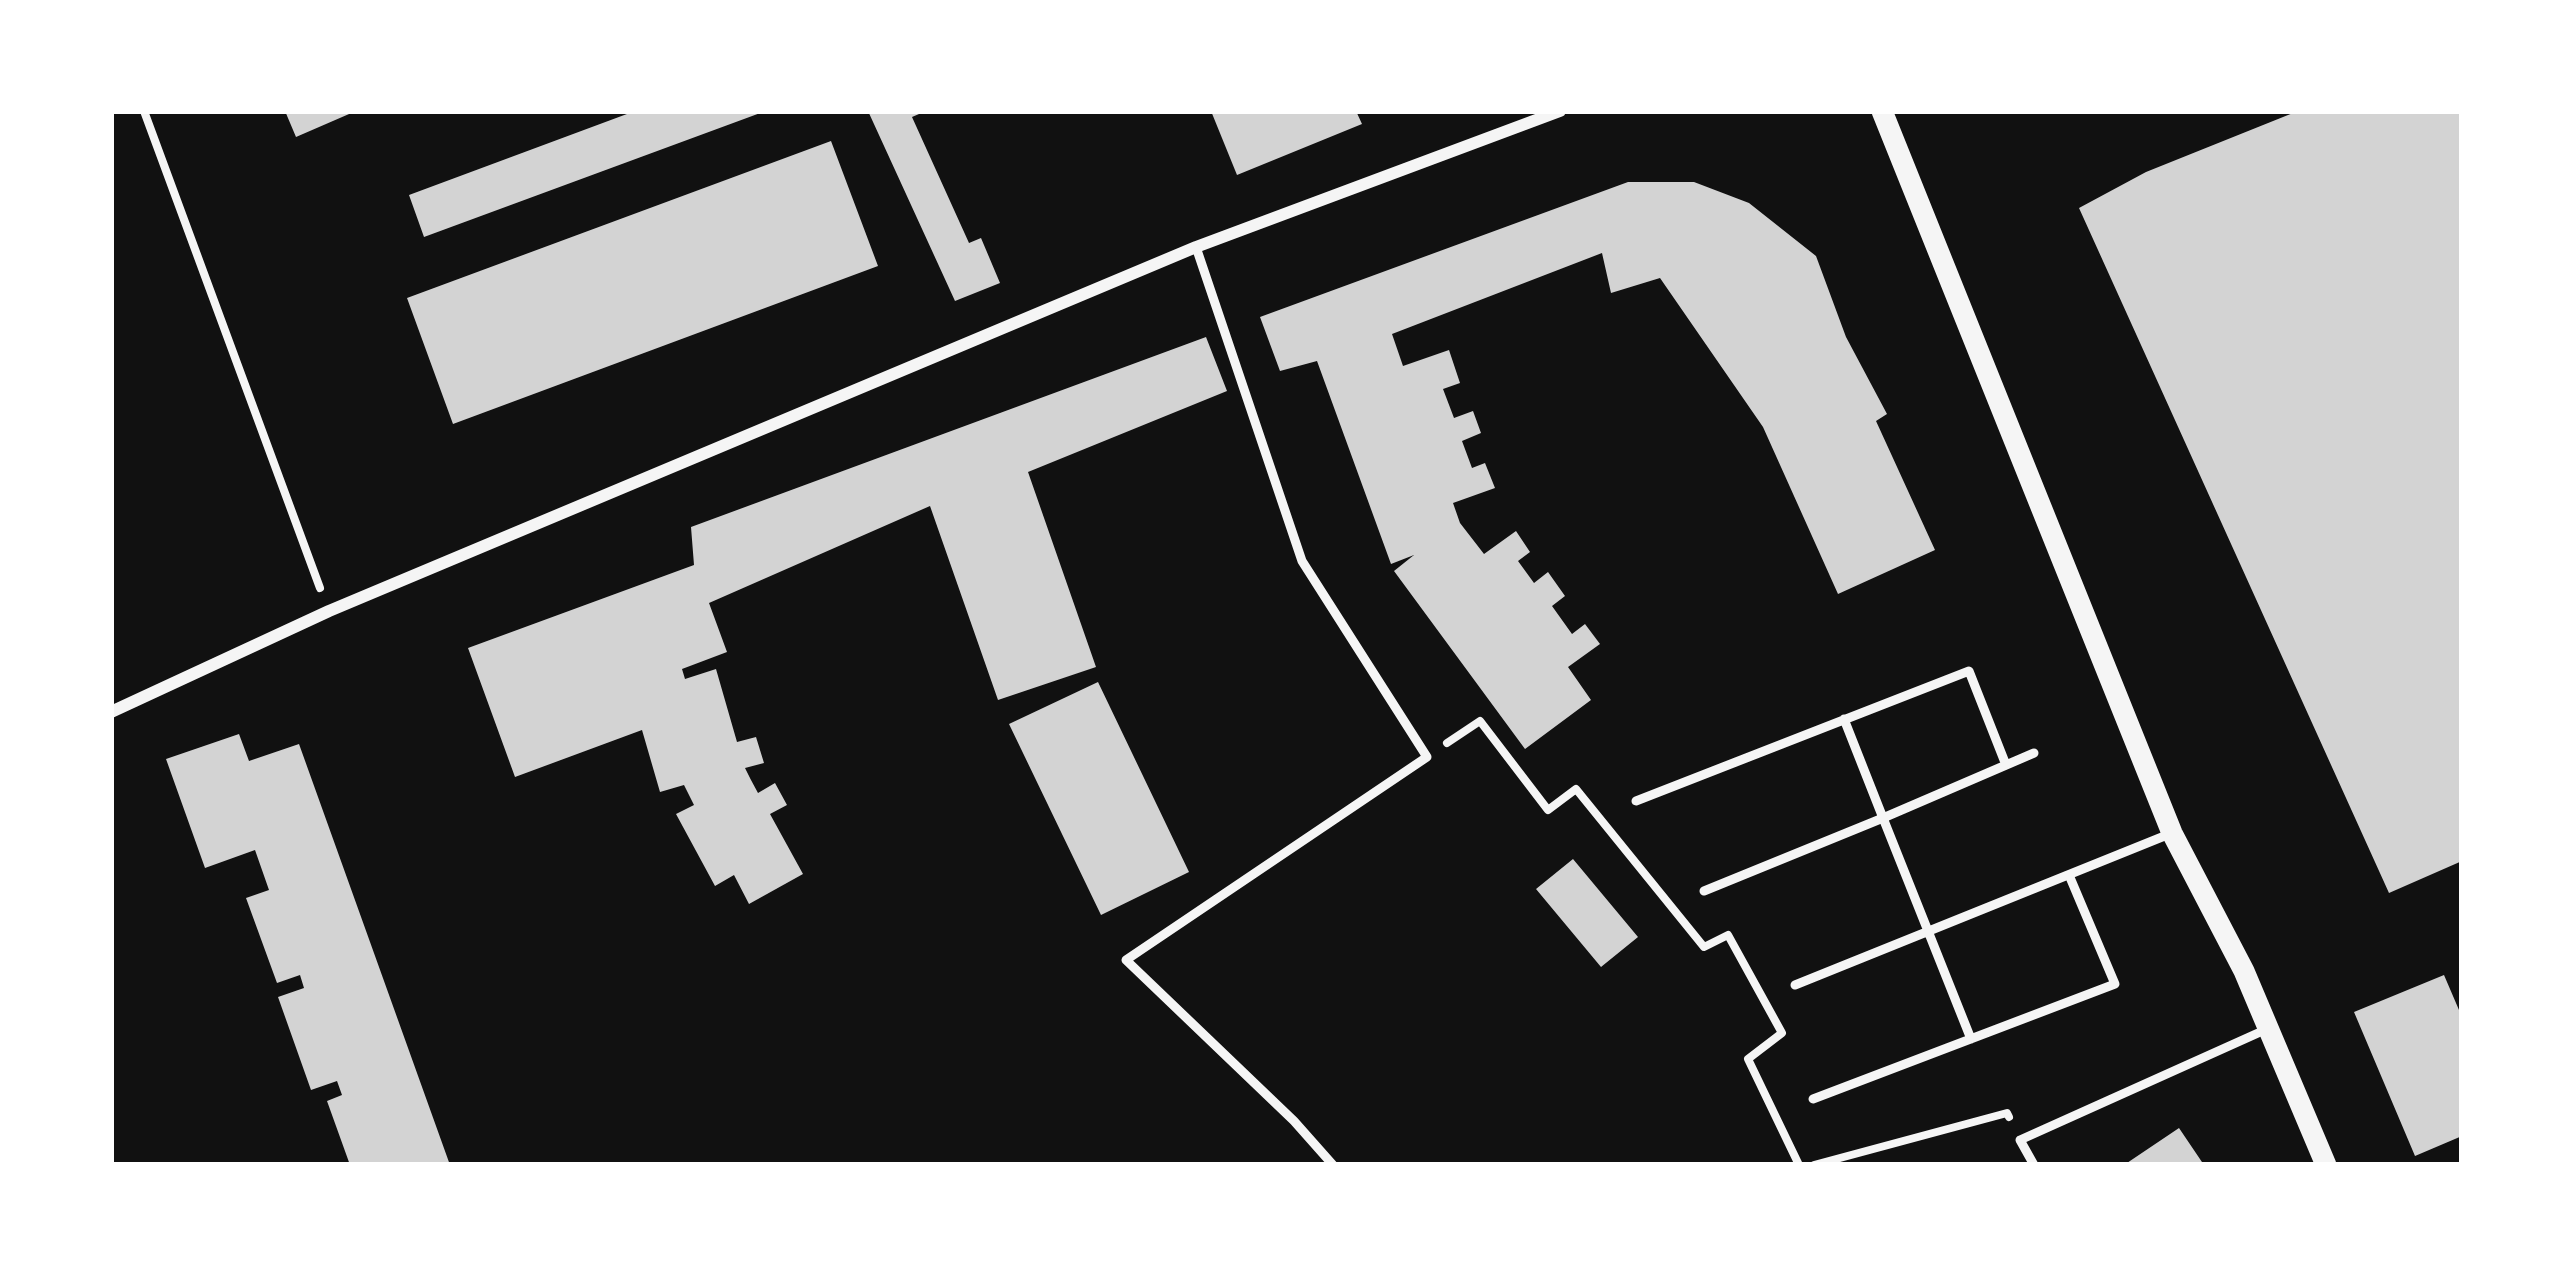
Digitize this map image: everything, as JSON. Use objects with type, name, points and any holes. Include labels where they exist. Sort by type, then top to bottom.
[{"type":"street","points":[[111,712],[328,611],[1196,248],[1560,111]]},
{"type":"street","points":[[1882,111],[2172,833],[2244,971],[2326,1165]]},
{"type":"lane","points":[[1196,248],[1303,561],[1427,757],[1126,960],[1294,1121],[1333,1165]]},
{"type":"lane","points":[[1636,801],[1969,671],[2006,765]]},
{"type":"lane","points":[[1844,719],[1971,1039]]},
{"type":"lane","points":[[1705,891],[2035,752]]},
{"type":"lane","points":[[1795,985],[2172,833]]},
{"type":"lane","points":[[1814,1099],[2115,984],[2069,875]]},
{"type":"lane","points":[[2034,1165],[2020,1140],[2267,1028]]},
{"type":"path","points":[[144,111],[328,611]]},
{"type":"path","points":[[1427,757],[1480,721],[1548,810],[1576,789],[1704,947],[1728,935],[1782,1033],[1748,1059],[1799,1165]]},
{"type":"path","points":[[1814,1165],[2008,1113],[2020,1140]]},
{"type":"building","points":[[285,111],[356,111],[296,137]]},
{"type":"building","points":[[635,111],[763,112],[424,237],[409,195]]},
{"type":"building","points":[[868,111],[926,111],[912,117],[969,243],[981,238],[1000,283],[955,301]]},
{"type":"building","points":[[1211,111],[1356,111],[1362,124],[1237,175]]},
{"type":"building","points":[[2298,111],[2458,111],[2462,120],[2462,861],[2389,893],[2079,208],[2146,172]]},
{"type":"building","points":[[831,141],[878,266],[453,424],[407,298]]},
{"type":"building","points":[[1628,182],[1694,182],[1749,203],[1816,256],[1846,337],[1887,414],[1876,421],[1935,550],[1838,594],[1763,427],[1660,278],[1611,293],[1602,253],[1392,334],[1403,366],[1449,350],[1460,383],[1443,389],[1454,418],[1473,411],[1481,433],[1462,441],[1472,468],[1485,463],[1495,488],[1453,503],[1460,523],[1484,554],[1516,531],[1530,552],[1518,561],[1534,583],[1548,572],[1565,596],[1552,606],[1572,634],[1585,624],[1600,644],[1568,667],[1591,700],[1525,749],[1394,571],[1414,555],[1391,564],[1317,361],[1280,371],[1260,317]]},
{"type":"building","points":[[1206,337],[1227,391],[1028,472],[1096,667],[998,700],[930,506],[709,603],[727,652],[682,669],[685,679],[716,669],[737,742],[756,737],[764,763],[745,768],[751,780],[758,793],[775,783],[787,805],[770,814],[803,874],[749,904],[734,875],[715,886],[676,814],[694,805],[684,785],[660,792],[642,730],[515,777],[468,648],[694,565],[691,527]]},
{"type":"building","points":[[1098,682],[1189,872],[1101,915],[1009,724]]},
{"type":"building","points":[[239,734],[249,761],[299,744],[450,1165],[350,1165],[327,1101],[342,1095],[337,1081],[311,1090],[278,997],[304,988],[300,975],[277,983],[246,898],[269,890],[255,850],[205,868],[166,759]]},
{"type":"building","points":[[1573,859],[1638,937],[1601,967],[1536,889]]},
{"type":"building","points":[[2444,975],[2462,1017],[2462,1136],[2415,1156],[2354,1012]]},
{"type":"building","points":[[2179,1128],[2204,1165],[2124,1165]]}]
